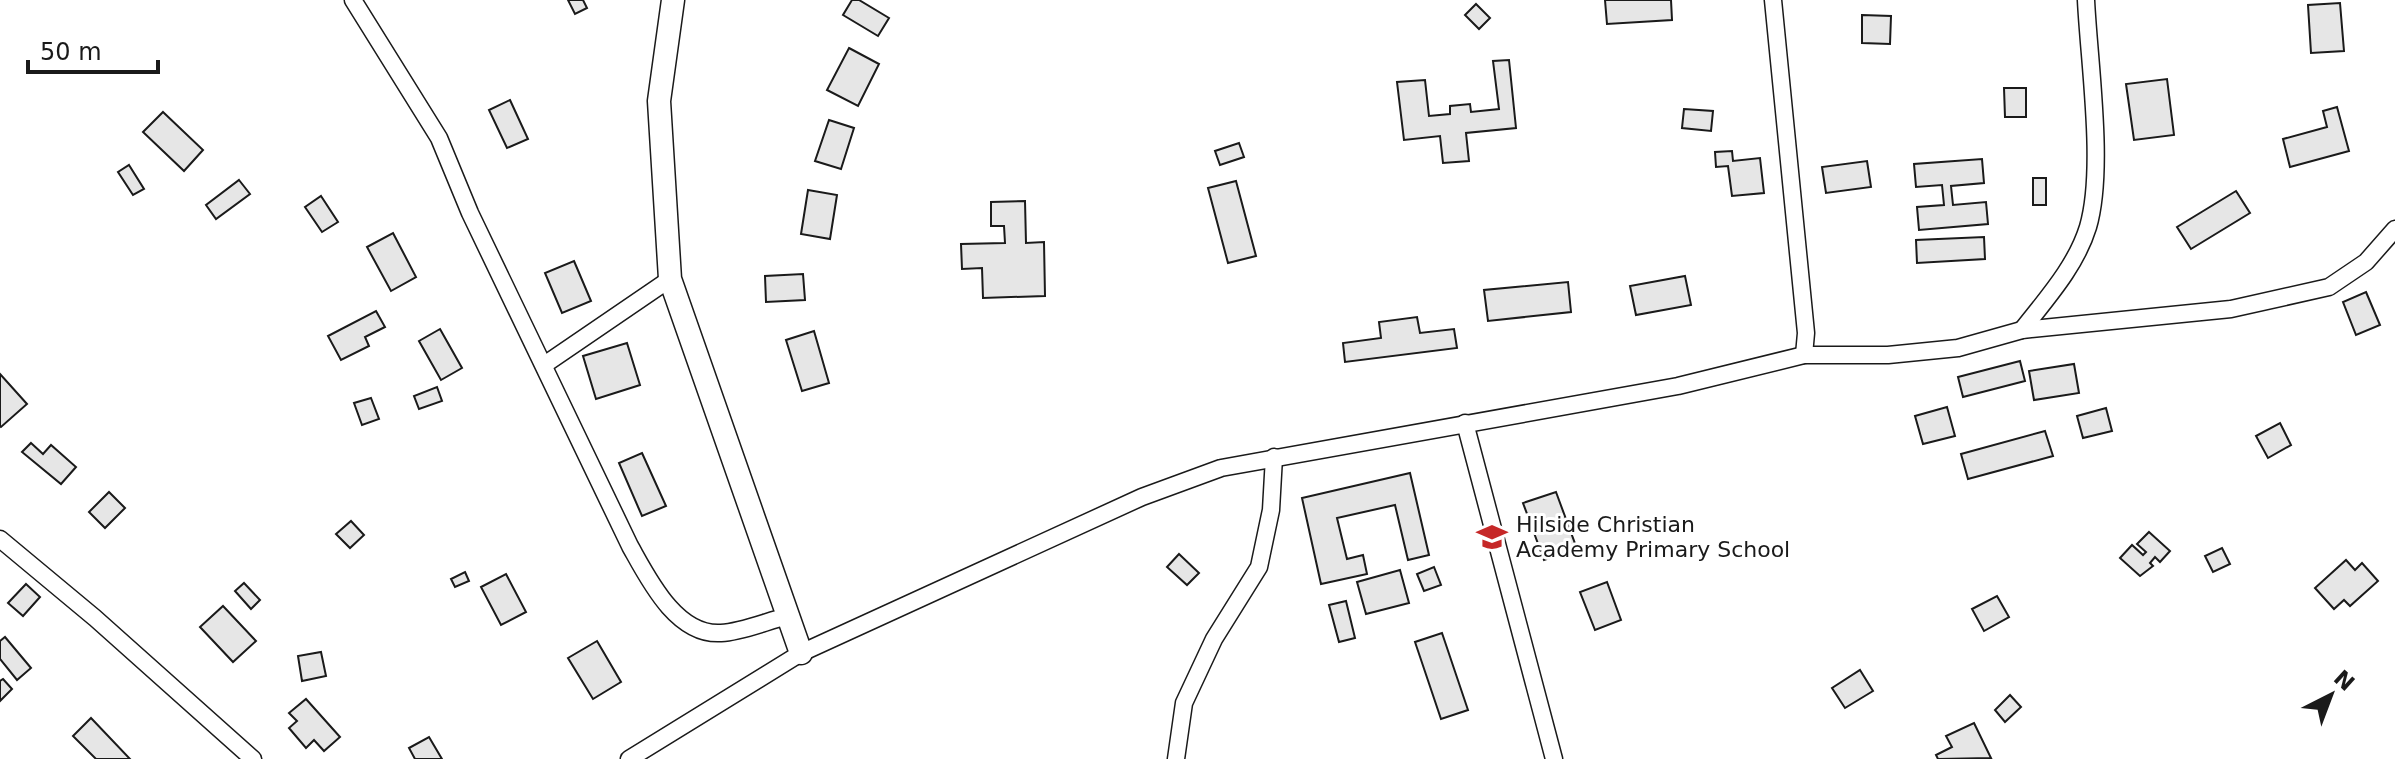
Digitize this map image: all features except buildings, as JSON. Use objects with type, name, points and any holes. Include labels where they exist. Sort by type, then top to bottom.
[{"type":"main road","points":[[673,0],[659,101],[670,279],[801,653]]},
{"type":"street","points":[[353,0],[439,138],[470,213],[630,546],[657,594],[678,617],[718,634],[788,616]]},
{"type":"street","points":[[1773,0],[1806,333],[1804,355]]},
{"type":"street","points":[[2022,330],[2065,275],[2087,228],[2096,185],[2086,0]]},
{"type":"street","points":[[629,759],[801,653],[1142,497],[1221,468],[1678,386],[1804,355],[1888,355],[1944,349],[2022,330],[2231,309],[2329,287],[2366,262],[2395,229]]},
{"type":"street","points":[[544,365],[670,279]]},
{"type":"street","points":[[1465,423],[1554,759]]},
{"type":"street","points":[[1176,759],[1184,703],[1214,639],[1259,567],[1271,510],[1274,457]]},
{"type":"street","points":[[0,539],[95,618],[253,759]]},
{"type":"place","name":"Hilside Christian Academy Primary School","points":[[1492,537]]}]
